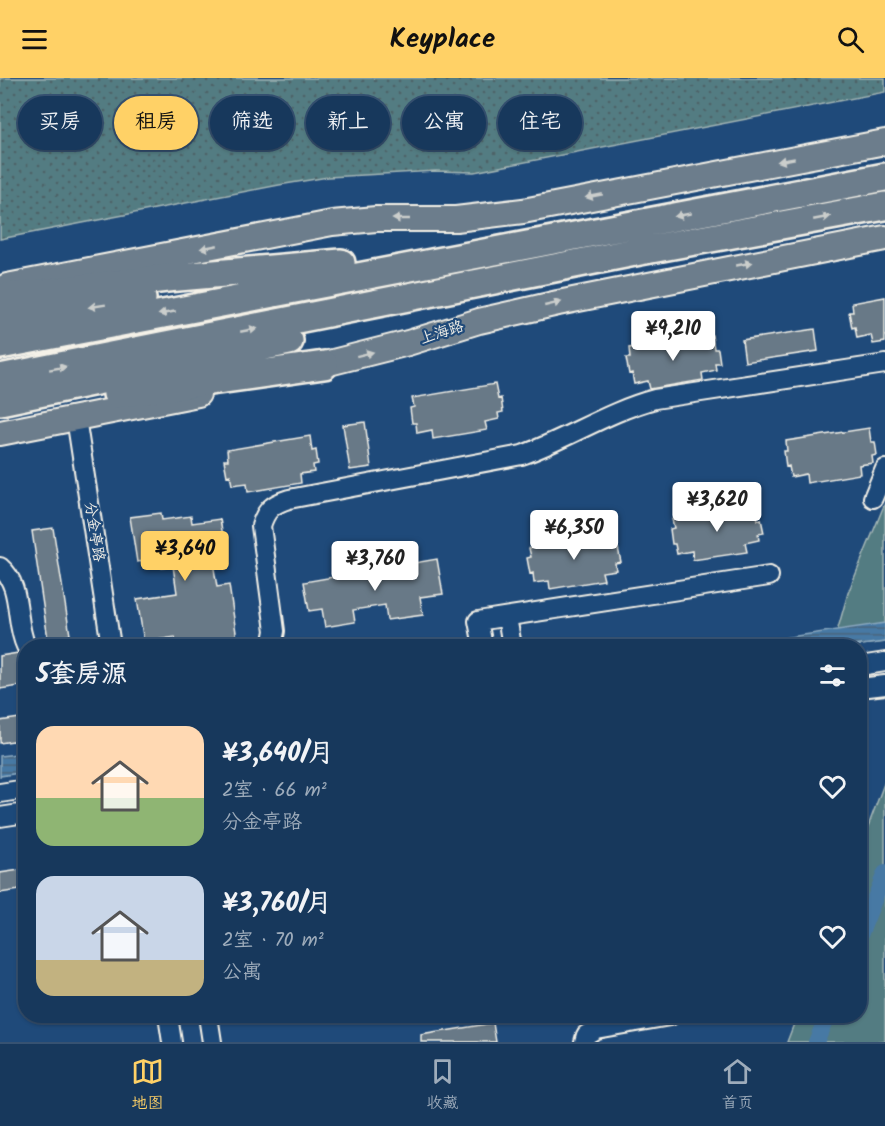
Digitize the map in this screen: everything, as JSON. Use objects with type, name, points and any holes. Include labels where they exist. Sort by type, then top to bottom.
[{"type":"highway","points":[[0,345],[885,177]]},
{"type":"highway","points":[[0,378],[640,251],[885,206]]},
{"type":"highway","points":[[0,321],[452,247],[503,249]]},
{"type":"highway","points":[[0,298],[167,278],[320,267]]},
{"type":"highway","points":[[0,401],[326,333],[520,276]]},
{"type":"highway","points":[[0,414],[142,390],[324,365]]},
{"type":"main road","points":[[0,287],[332,222],[376,219],[456,219],[523,211],[885,142]]},
{"type":"main road","name":"上海路","points":[[0,433],[196,395],[324,365],[479,321],[546,306],[729,267],[885,238]]},
{"type":"street","points":[[273,639],[275,631],[261,526],[265,513],[275,503],[289,498],[522,455],[635,404],[655,399],[885,364]]},
{"type":"street","name":"分金亭路","points":[[76,418],[110,639]]},
{"type":"street","points":[[873,498],[885,469]]},
{"type":"street","points":[[0,567],[13,582],[22,639]]},
{"type":"street","points":[[482,639],[478,621],[769,576]]},
{"type":"street","points":[[507,616],[511,639]]},
{"type":"street","points":[[867,665],[885,662]]},
{"type":"street","points":[[867,687],[885,685]]},
{"type":"street","points":[[0,793],[18,790]]},
{"type":"street","points":[[0,817],[18,814]]},
{"type":"street","points":[[169,1023],[172,1042]]},
{"type":"street","points":[[209,1023],[212,1042]]},
{"type":"street","points":[[584,1042],[585,1035],[596,1029],[630,1023]]},
{"type":"green space","points":[[0,78],[885,78],[885,92],[474,172],[436,171],[328,177],[0,239]]},
{"type":"green space","points":[[885,503],[885,642],[867,644],[867,639],[835,639],[848,593]]},
{"type":"green space","points":[[885,781],[885,1042],[787,1042],[794,1023],[867,1023],[867,829]]},
{"type":"water","points":[[885,623],[885,642],[867,644],[867,639],[776,639]]},
{"type":"water","points":[[18,754],[18,773],[0,776],[0,756]]},
{"type":"building","points":[[885,297],[885,342],[873,344],[871,335],[857,338],[855,327],[852,328],[849,312],[853,312],[852,303]]},
{"type":"building","points":[[815,329],[818,351],[745,362],[742,340]]},
{"type":"building","points":[[712,335],[714,349],[718,349],[720,363],[715,363],[716,370],[702,373],[703,380],[650,389],[648,381],[634,384],[632,373],[629,374],[626,358],[630,358],[629,348]]},
{"type":"building","points":[[495,384],[498,399],[501,398],[503,412],[498,413],[499,419],[485,422],[487,430],[433,439],[432,430],[417,433],[416,423],[412,423],[410,408],[414,407],[412,398]]},
{"type":"building","points":[[365,422],[371,467],[350,470],[343,425]]},
{"type":"building","points":[[869,428],[871,442],[875,442],[877,455],[872,456],[873,463],[859,465],[860,474],[807,483],[806,474],[791,477],[789,466],[786,467],[784,451],[787,451],[786,441]]},
{"type":"building","points":[[310,436],[312,451],[316,450],[318,464],[313,465],[314,472],[300,474],[301,483],[248,492],[247,483],[232,485],[230,475],[227,476],[224,460],[228,460],[227,450]]},
{"type":"building","points":[[755,505],[764,533],[758,534],[759,540],[745,543],[747,552],[693,560],[692,551],[677,554],[675,544],[672,544],[670,529],[674,528],[672,519]]},
{"type":"building","points":[[161,513],[162,520],[191,516],[192,523],[220,519],[226,553],[212,556],[217,587],[229,585],[237,639],[175,639],[175,637],[144,639],[137,599],[177,593],[173,566],[162,568],[161,559],[137,562],[130,517]]},
{"type":"building","points":[[53,528],[70,635],[48,639],[32,531]]},
{"type":"building","points":[[612,534],[621,562],[615,563],[616,570],[602,572],[604,580],[550,589],[549,581],[534,583],[527,558],[531,557],[529,548]]},
{"type":"building","points":[[437,559],[443,594],[420,597],[423,615],[387,620],[385,605],[353,610],[355,622],[325,627],[322,609],[309,611],[304,582]]},
{"type":"building","points":[[18,653],[18,686],[0,689],[0,656]]},
{"type":"building","points":[[18,718],[18,740],[0,743],[0,721]]},
{"type":"building","points":[[18,870],[18,890],[0,893],[0,873]]},
{"type":"building","points":[[493,1023],[496,1042],[421,1042],[421,1035]]},
{"type":"waterway","points":[[867,918],[885,873]]},
{"type":"waterway","points":[[816,1042],[824,1023]]}]
